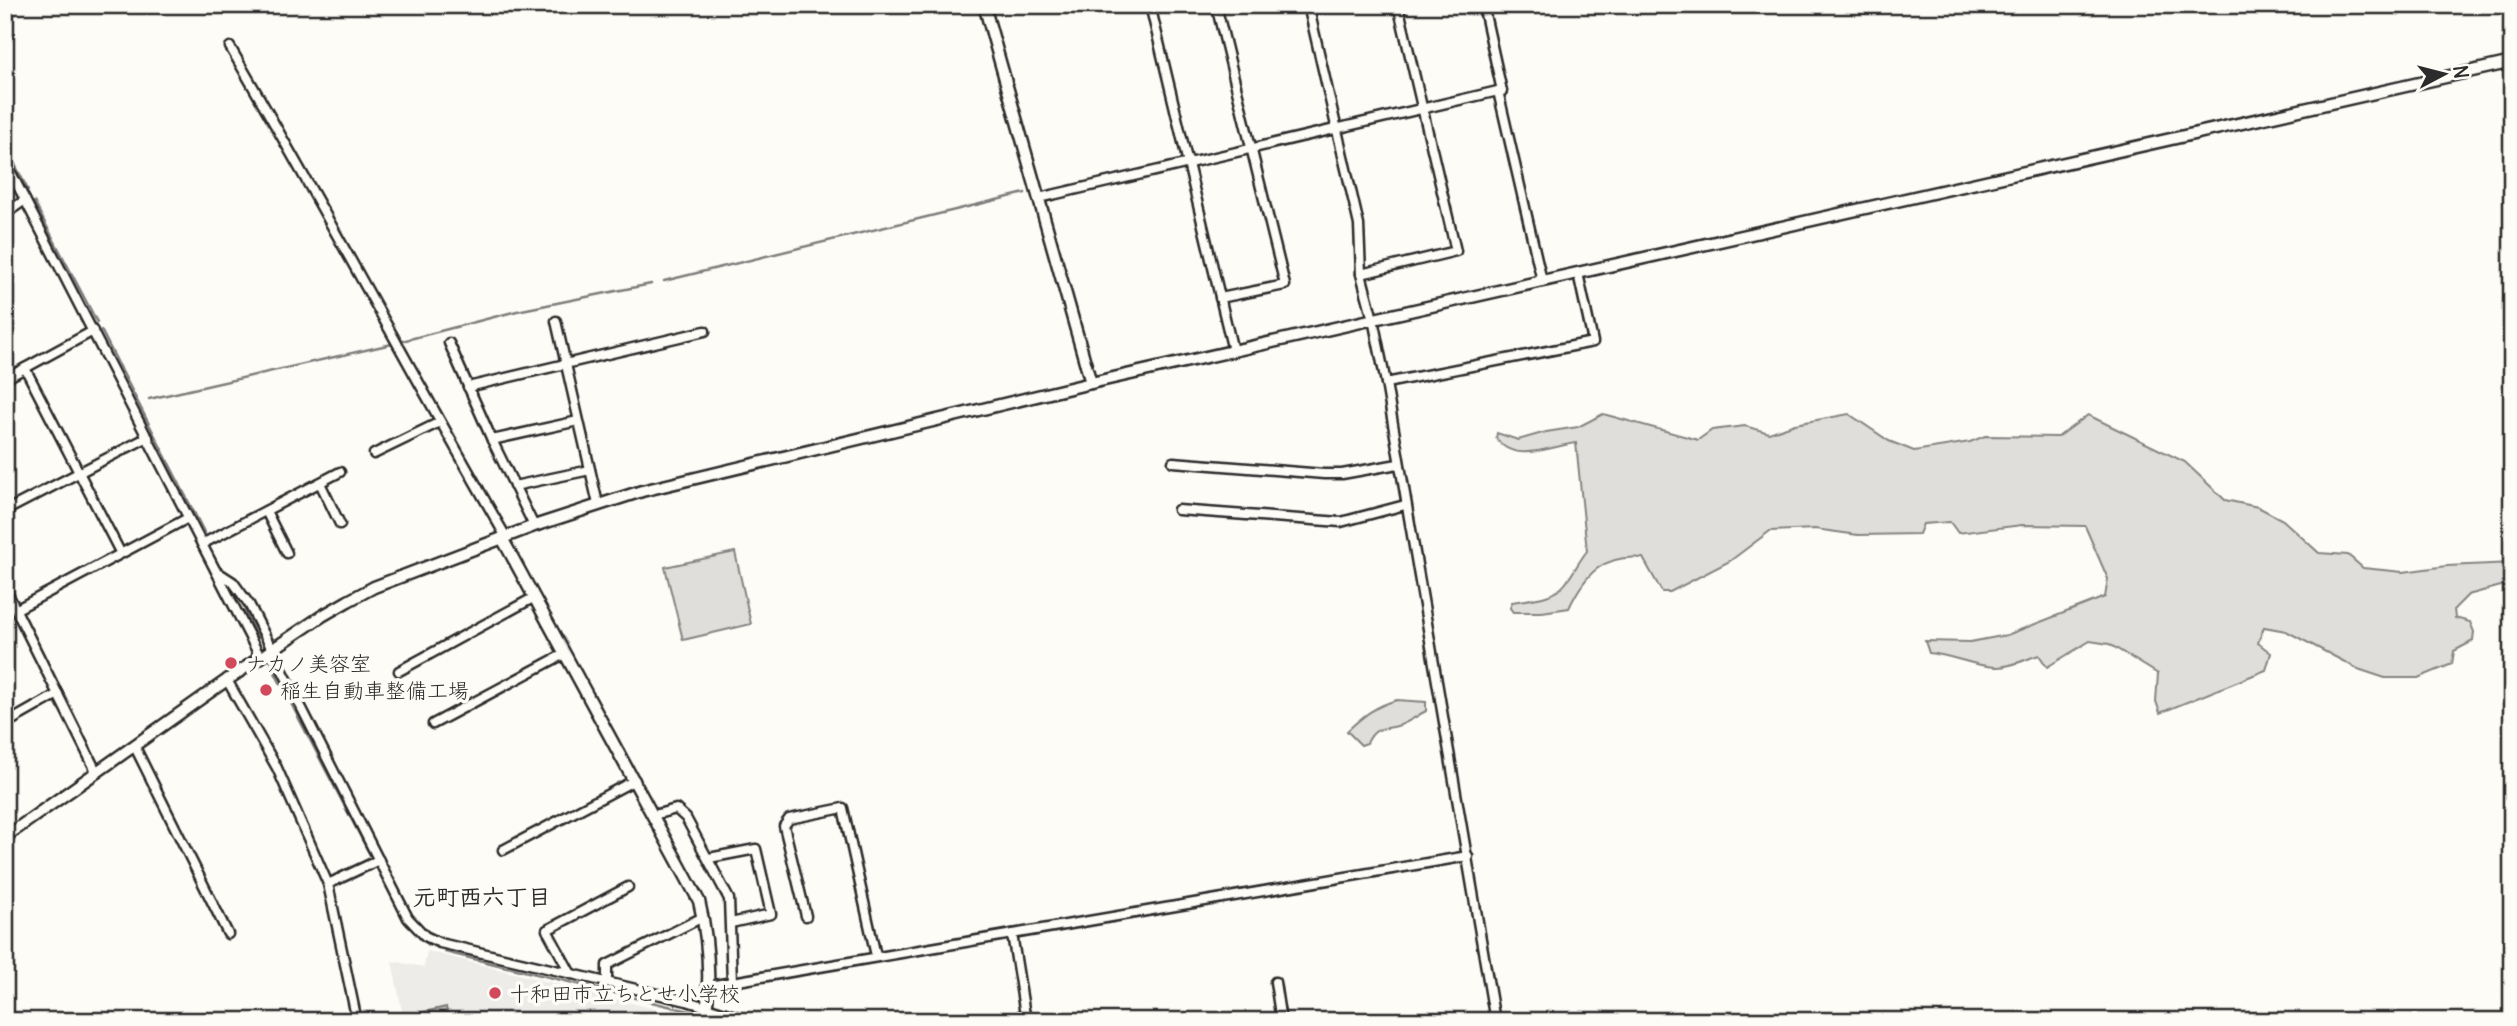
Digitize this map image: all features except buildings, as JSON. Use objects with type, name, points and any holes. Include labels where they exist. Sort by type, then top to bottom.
[{"type":"street","points":[[984,5],[1091,383]]},
{"type":"street","points":[[1150,5],[1233,351]]},
{"type":"street","points":[[1216,5],[1285,285],[1220,298]]},
{"type":"street","points":[[1308,5],[1359,225],[1361,274],[1385,383],[1496,1021]]},
{"type":"street","points":[[1361,274],[1456,251],[1398,5]]},
{"type":"street","points":[[1039,198],[1502,91],[1483,5]]},
{"type":"street","points":[[230,47],[315,192],[504,538],[533,598],[692,885],[703,917],[708,953],[709,986],[705,1021]]},
{"type":"street","points":[[5,837],[322,616],[374,587],[598,504],[642,491],[1091,383],[2512,62]]},
{"type":"street","points":[[1498,91],[1542,281]]},
{"type":"street","points":[[5,161],[260,657]]},
{"type":"street","points":[[5,214],[25,200]]},
{"type":"street","points":[[1385,383],[1593,342],[1578,273]]},
{"type":"street","points":[[556,321],[598,504]]},
{"type":"street","points":[[5,379],[93,331]]},
{"type":"street","points":[[468,387],[705,331]]},
{"type":"street","points":[[449,343],[534,526]]},
{"type":"street","points":[[25,368],[120,552]]},
{"type":"street","points":[[492,440],[578,421]]},
{"type":"street","points":[[374,454],[440,422]]},
{"type":"street","points":[[5,511],[148,437]]},
{"type":"street","points":[[1173,462],[1324,474],[1342,474],[1398,464]]},
{"type":"street","points":[[514,486],[590,470]]},
{"type":"street","points":[[202,544],[340,472]]},
{"type":"street","points":[[320,483],[340,524]]},
{"type":"street","points":[[1178,510],[1341,522],[1405,505]]},
{"type":"street","points":[[266,511],[287,553]]},
{"type":"street","points":[[17,609],[188,518]]},
{"type":"street","points":[[216,570],[233,582],[248,604],[408,918],[417,928],[433,941],[707,1006],[751,1021]]},
{"type":"street","points":[[5,588],[97,773]]},
{"type":"street","points":[[399,671],[533,598]]},
{"type":"street","points":[[433,724],[564,654]]},
{"type":"street","points":[[227,680],[277,768],[328,884],[357,1021]]},
{"type":"street","points":[[5,724],[58,694]]},
{"type":"street","points":[[135,747],[228,934]]},
{"type":"street","points":[[503,850],[635,780]]},
{"type":"street","points":[[806,916],[784,826],[789,819],[843,808],[876,956]]},
{"type":"street","points":[[654,816],[676,809],[685,818],[729,899],[732,982]]},
{"type":"street","points":[[709,858],[756,849],[771,914],[731,923]]},
{"type":"street","points":[[709,986],[1468,856]]},
{"type":"street","points":[[328,884],[379,860]]},
{"type":"street","points":[[571,974],[547,930],[628,887]]},
{"type":"street","points":[[607,982],[607,965],[703,917]]},
{"type":"street","points":[[1012,934],[1026,1021]]},
{"type":"street","points":[[1275,982],[1281,1021]]},
{"type":"street","points":[[5,1009],[11,1021]]},
{"type":"shaded area","points":[[1603,414],[1698,440],[1712,430],[1745,426],[1769,433],[1795,424],[1849,414],[1889,441],[1914,451],[1970,442],[1985,436],[2058,437],[2088,415],[2185,462],[2225,500],[2258,507],[2283,520],[2319,553],[2348,555],[2363,568],[2403,572],[2447,566],[2512,563],[2512,583],[2468,595],[2454,609],[2455,618],[2470,622],[2474,632],[2473,641],[2454,651],[2452,664],[2418,678],[2385,678],[2358,669],[2286,631],[2264,627],[2258,643],[2271,653],[2266,670],[2160,713],[2156,701],[2158,674],[2109,644],[2090,641],[2047,667],[2039,655],[2012,665],[1995,667],[1929,653],[1925,641],[1970,642],[2007,635],[2105,597],[2108,579],[2085,526],[2022,525],[1958,533],[1950,522],[1923,524],[1919,534],[1858,535],[1815,529],[1770,531],[1730,561],[1670,592],[1662,592],[1643,558],[1617,559],[1606,563],[1589,576],[1569,608],[1513,612],[1510,608],[1512,602],[1540,598],[1560,589],[1587,551],[1576,443],[1533,452],[1513,451],[1496,438],[1497,433],[1518,440],[1578,427]]},
{"type":"shaded area","points":[[735,552],[751,624],[683,640],[665,567]]},
{"type":"shaded area","points":[[1397,700],[1426,702],[1426,711],[1403,724],[1377,731],[1367,743],[1361,745],[1347,731],[1370,712]]},
{"type":"shaded area","name":"十和田市立ちとせ小学校","points":[[427,951],[694,1021],[404,1021],[392,961],[424,967]]},
{"type":"shaded area","points":[[446,1007],[449,1021],[411,1021],[410,1015]]},
{"type":"waterway","points":[[5,145],[28,190]]},
{"type":"waterway","points":[[664,281],[1025,193]]},
{"type":"waterway","points":[[34,202],[97,322]]},
{"type":"waterway","points":[[402,341],[517,311],[651,284]]},
{"type":"waterway","points":[[101,330],[205,534]]},
{"type":"waterway","points":[[149,399],[392,344]]},
{"type":"waterway","points":[[244,610],[258,638]]},
{"type":"waterway","points":[[271,665],[368,851]]},
{"type":"waterway","points":[[381,876],[406,924],[429,945]]},
{"type":"waterway","points":[[445,952],[697,1013]]},
{"type":"waterway","points":[[715,1017],[727,1021]]},
{"type":"place","name":"ナカノ美容室","points":[[231,663]]},
{"type":"place","name":"稲生自動車整備工場","points":[[266,690]]},
{"type":"place","name":"十和田市立ちとせ小学校","points":[[495,993]]},
{"type":"district","name":"元町西六丁目","points":[[482,896]]}]
